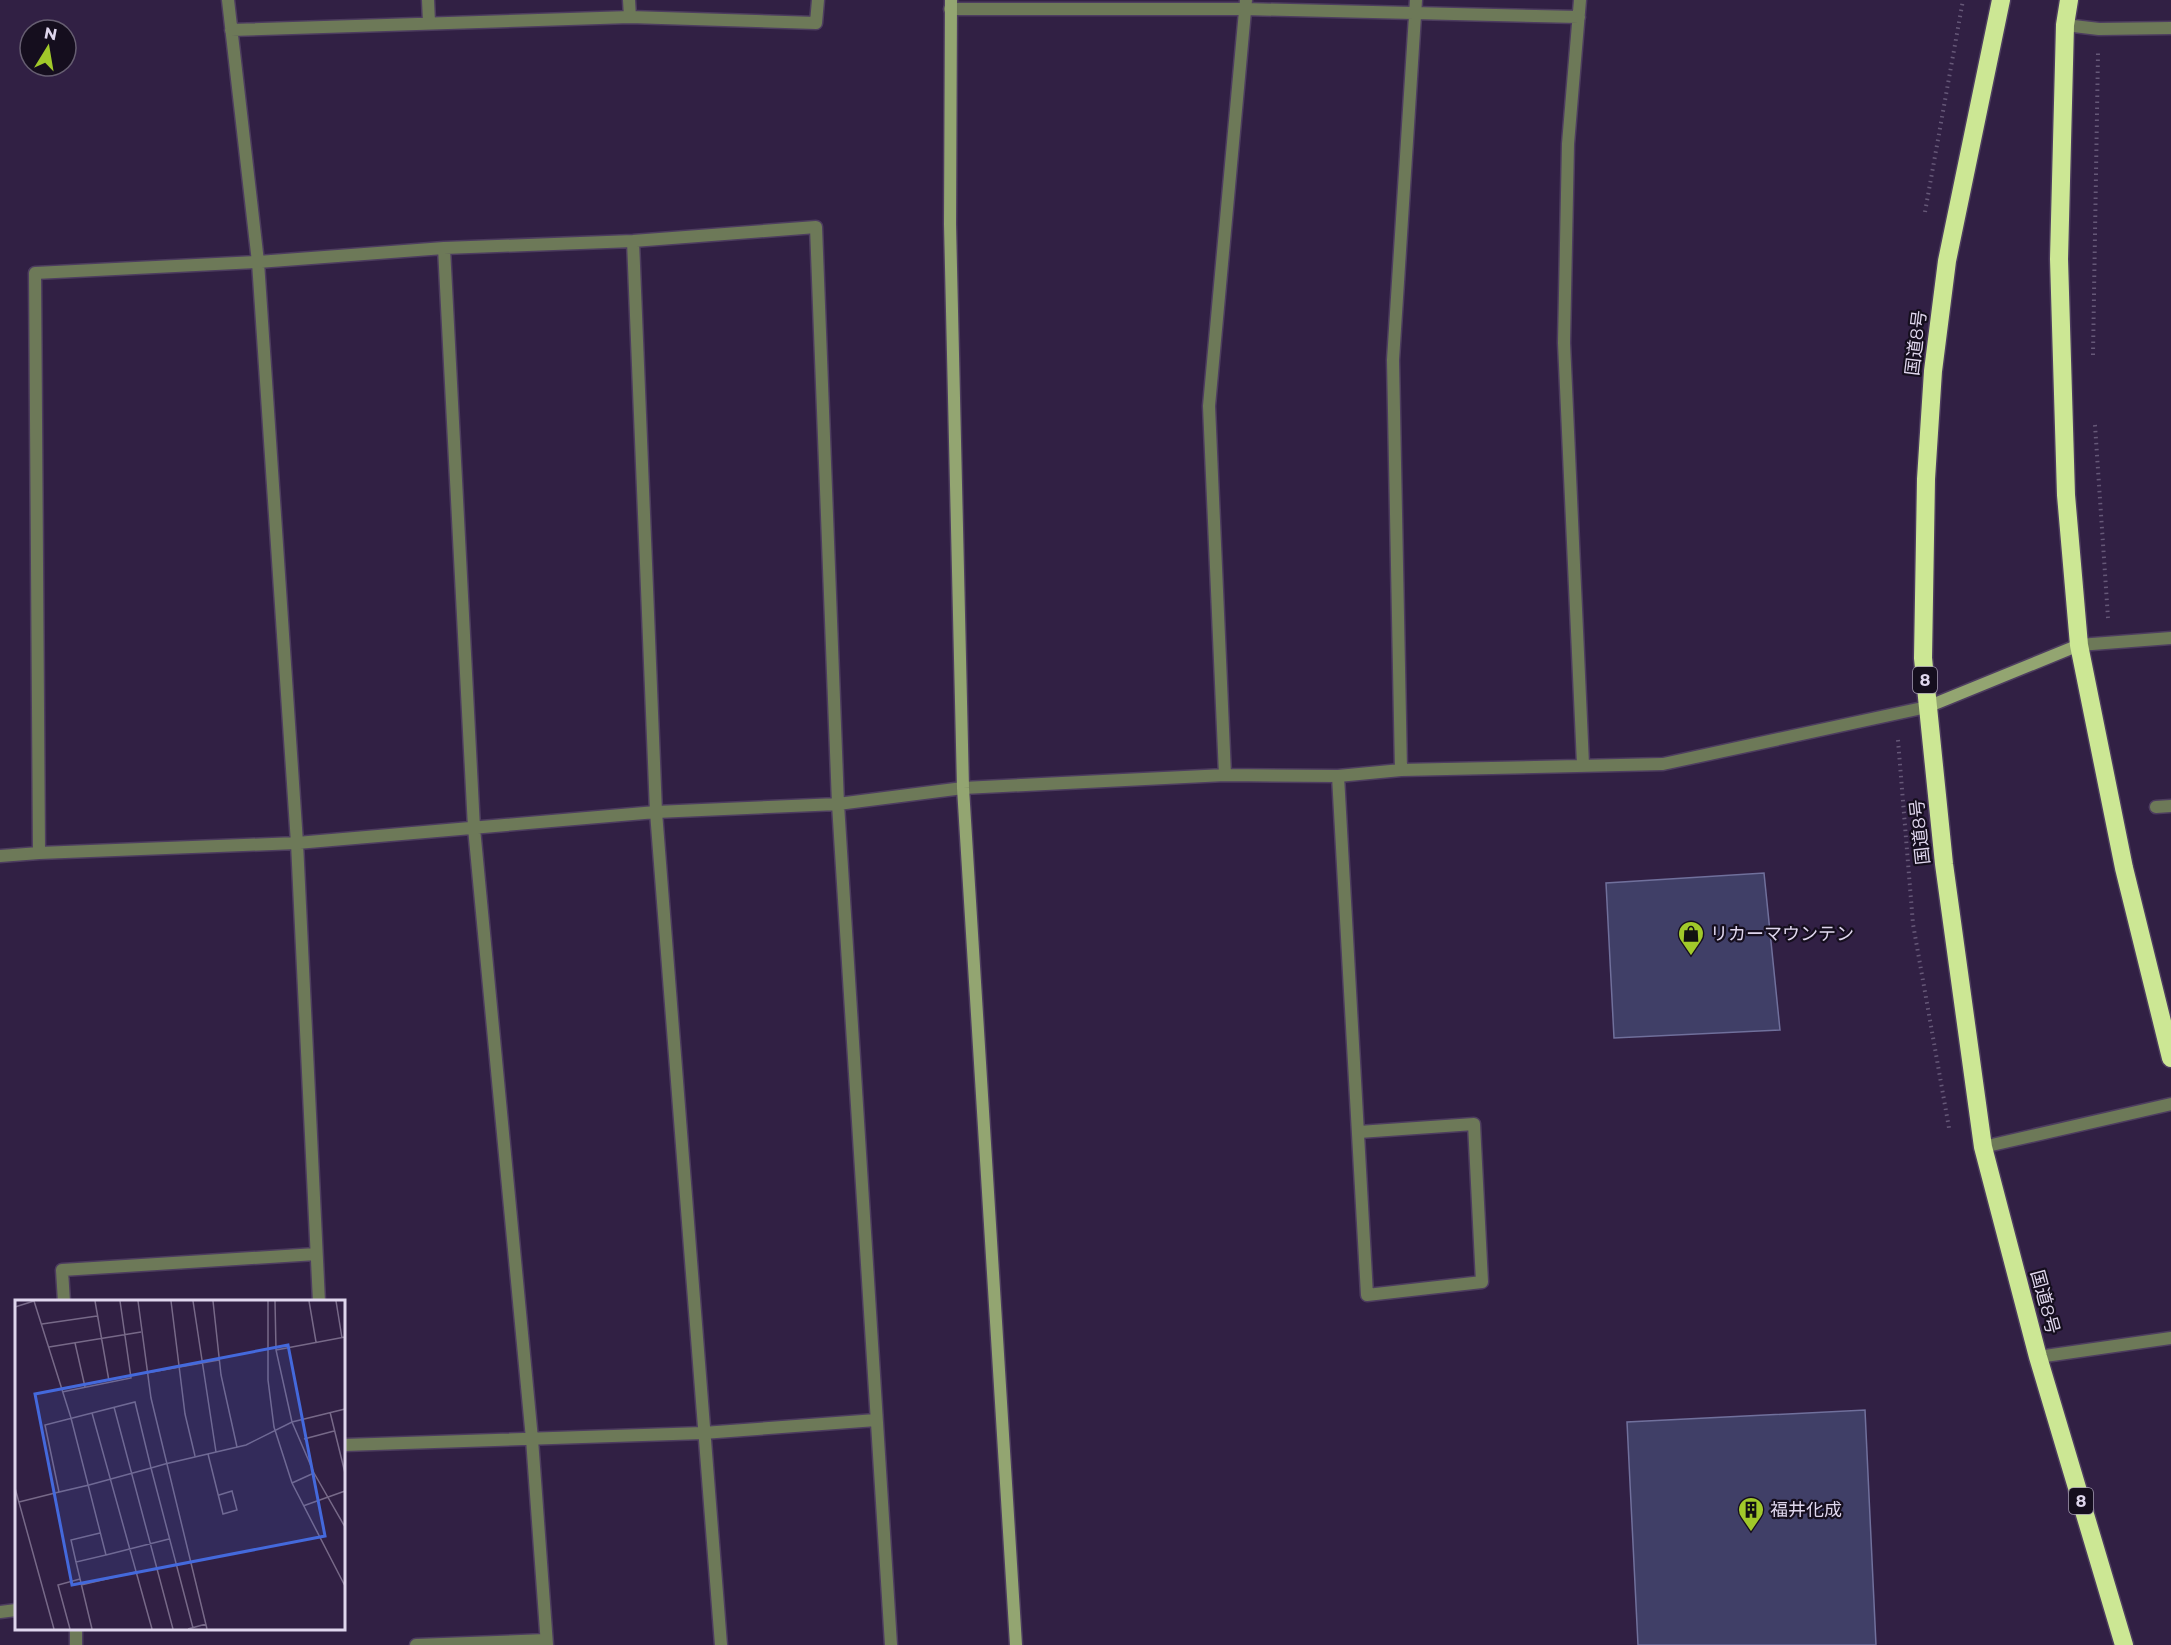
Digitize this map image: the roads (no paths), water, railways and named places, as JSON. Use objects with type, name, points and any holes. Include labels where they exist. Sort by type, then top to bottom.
[{"type":"highway","name":"国道8号","points":[[2001,0],[1947,261],[1933,371],[1926,479],[1923,658],[1944,864],[1983,1147],[2038,1357],[2124,1645]]},
{"type":"highway","points":[[2068,0],[2065,26],[2059,259],[2066,495],[2079,645],[2124,868],[2171,1058]]},
{"type":"street","points":[[228,0],[258,262],[297,843],[319,1300]]},
{"type":"street","points":[[428,0],[429,22]]},
{"type":"street","points":[[629,0],[630,17]]},
{"type":"street","points":[[231,30],[630,17],[816,23],[818,0]]},
{"type":"street","points":[[1580,0],[1569,144],[1564,344],[1583,764]]},
{"type":"street","points":[[1225,775],[1209,406],[1246,4]]},
{"type":"street","points":[[1016,1645],[963,788],[950,236],[951,5],[1415,6],[1579,17]]},
{"type":"street","points":[[1401,770],[1393,360],[1415,6]]},
{"type":"street","points":[[2065,26],[2098,29],[2171,28]]},
{"type":"street","points":[[39,853],[35,273],[258,262],[444,248],[633,241],[816,227],[838,804],[891,1645]]},
{"type":"street","points":[[633,241],[656,812],[721,1645]]},
{"type":"street","points":[[416,1645],[547,1642],[532,1439],[474,828],[444,248]]},
{"type":"street","points":[[0,856],[297,843],[656,812],[838,804],[963,788],[1225,775],[1338,776],[1401,770],[1583,764],[1663,764],[1927,707],[2079,645],[2110,640],[2171,638]]},
{"type":"street","points":[[1338,776],[1366,1294],[1482,1282],[1474,1124],[1359,1132]]},
{"type":"street","points":[[2156,807],[2171,806]]},
{"type":"street","points":[[1983,1147],[2171,1104]]},
{"type":"street","points":[[64,1300],[62,1270],[316,1254]]},
{"type":"street","points":[[2038,1357],[2171,1338]]},
{"type":"street","points":[[345,1445],[703,1433],[876,1420]]},
{"type":"street","points":[[0,1612],[15,1610]]},
{"type":"place","name":"リカーマウンテン","points":[[1691,957]]},
{"type":"place","name":"福井化成","points":[[1751,1533]]}]
